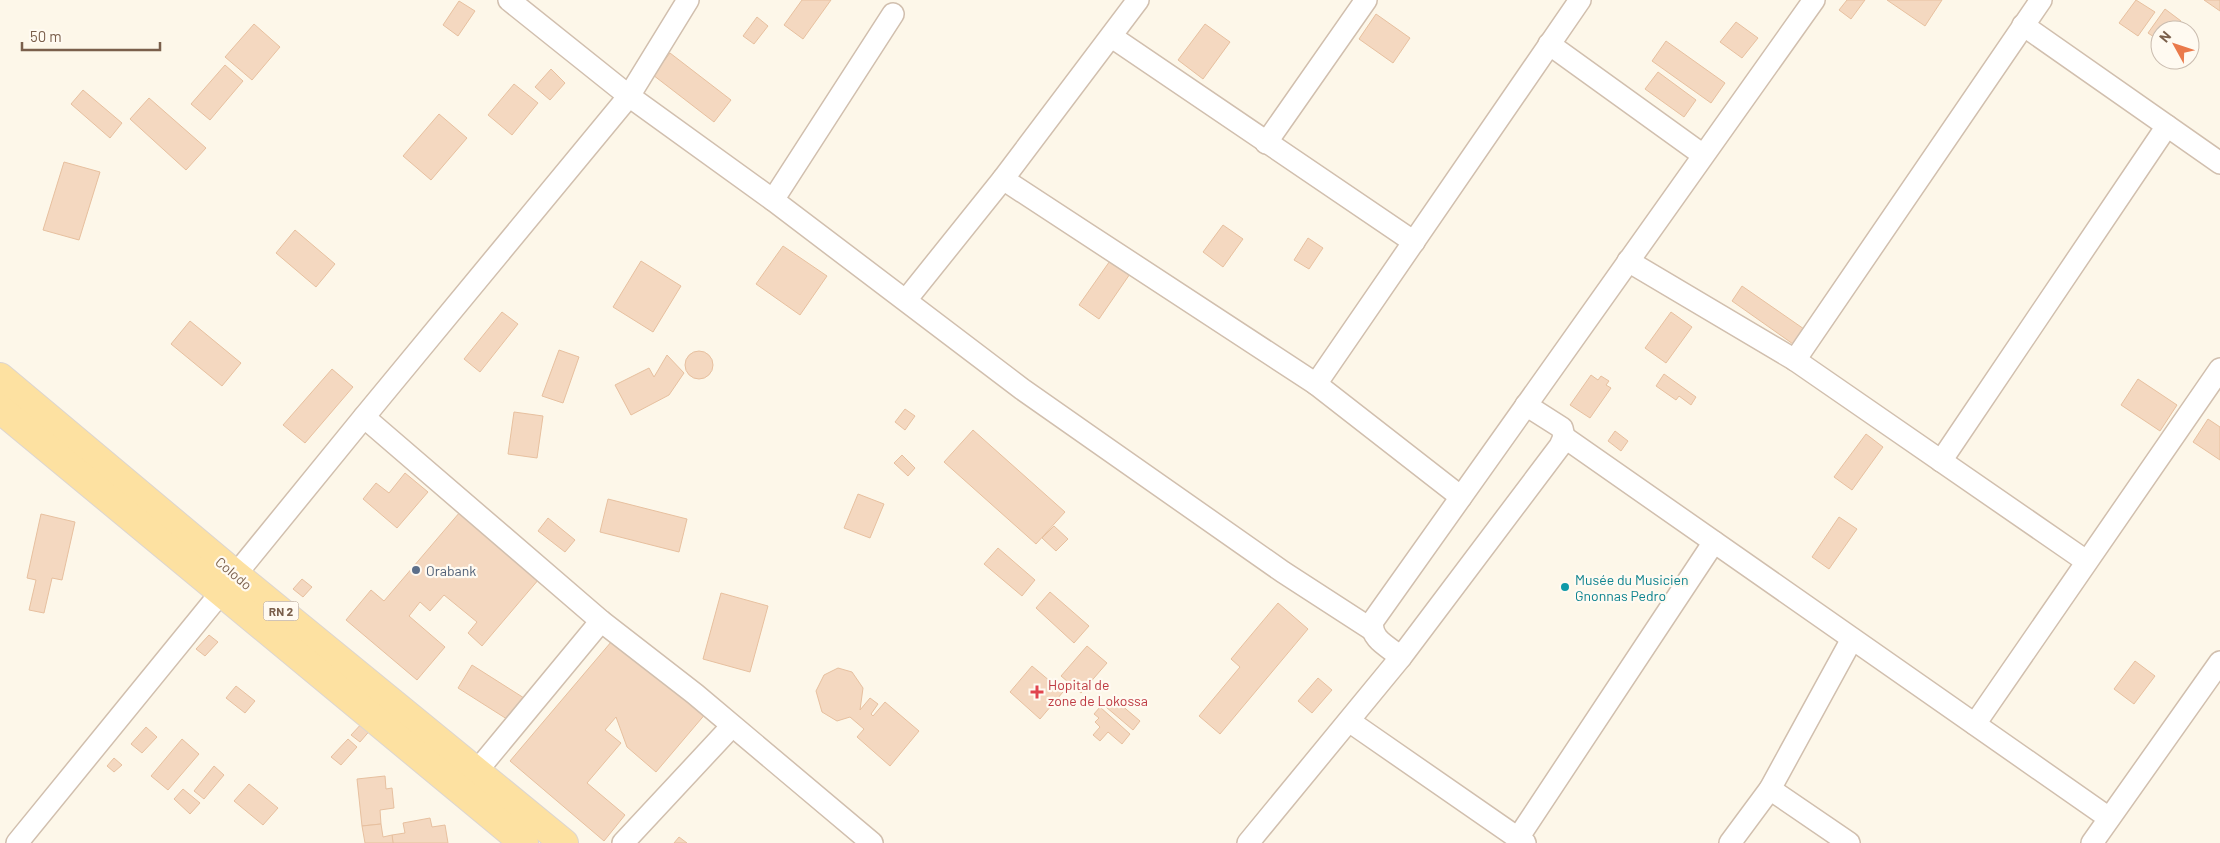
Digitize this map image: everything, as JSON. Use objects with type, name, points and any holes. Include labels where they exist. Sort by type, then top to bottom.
[{"type":"main road","name":"Colodo","points":[[0,377],[227,584],[524,843]]},
{"type":"main road","name":"Colodo","points":[[0,410],[476,772],[564,843]]},
{"type":"street","points":[[509,0],[629,96],[773,200],[1022,390],[1283,572],[1371,629],[1375,636],[1401,657]]},
{"type":"street","points":[[17,843],[364,416],[629,96],[688,0]]},
{"type":"street","points":[[906,300],[1004,179],[1138,0]]},
{"type":"street","points":[[1266,143],[1366,0]]},
{"type":"street","points":[[1316,384],[1580,0]]},
{"type":"street","points":[[1371,629],[1373,621],[1814,0]]},
{"type":"street","points":[[1794,360],[2040,0]]},
{"type":"street","points":[[773,200],[893,14]]},
{"type":"street","points":[[2023,25],[2220,163]]},
{"type":"street","points":[[1112,37],[1414,242]]},
{"type":"street","points":[[1549,44],[1703,155]]},
{"type":"street","points":[[1941,461],[2167,126]]},
{"type":"street","points":[[1004,179],[1316,384],[1461,497]]},
{"type":"street","points":[[1628,261],[1794,360],[2086,561]]},
{"type":"street","points":[[1975,724],[2220,369]]},
{"type":"street","points":[[1248,843],[1401,657],[1560,446],[1564,437],[1562,428],[1526,405]]},
{"type":"street","points":[[364,416],[601,621],[695,694],[872,843]]},
{"type":"street","points":[[1564,437],[2109,818]]},
{"type":"street","points":[[1348,721],[1521,841],[1714,542]]},
{"type":"street","points":[[476,772],[601,621]]},
{"type":"street","points":[[1730,843],[1770,789],[1852,638]]},
{"type":"street","points":[[2092,843],[2109,818],[2213,686],[2220,662]]},
{"type":"street","points":[[623,843],[732,726]]},
{"type":"street","points":[[1770,789],[1849,843]]},
{"type":"building","points":[[802,0],[831,0],[803,39],[784,25]]},
{"type":"building","points":[[1847,0],[1865,0],[1851,19],[1839,10]]},
{"type":"building","points":[[1887,0],[1942,0],[1925,26]]},
{"type":"building","points":[[2136,0],[2155,12],[2138,36],[2119,23]]},
{"type":"building","points":[[2204,0],[2220,0],[2220,11]]},
{"type":"building","points":[[459,1],[475,11],[458,36],[443,25]]},
{"type":"building","points":[[2165,9],[2180,20],[2157,20]]},
{"type":"building","points":[[1376,14],[1410,38],[1393,63],[1359,39]]},
{"type":"building","points":[[757,17],[768,26],[754,44],[743,36]]},
{"type":"building","points":[[1736,22],[1758,38],[1742,58],[1720,42]]},
{"type":"building","points":[[254,24],[280,47],[252,80],[225,57]]},
{"type":"building","points":[[1205,24],[1230,42],[1203,79],[1178,60]]},
{"type":"building","points":[[1666,41],[1725,83],[1711,103],[1652,61]]},
{"type":"building","points":[[670,53],[731,100],[714,122],[653,75]]},
{"type":"building","points":[[225,65],[243,81],[210,120],[191,104]]},
{"type":"building","points":[[551,69],[565,83],[550,100],[535,87]]},
{"type":"building","points":[[1658,72],[1696,100],[1684,117],[1645,89]]},
{"type":"building","points":[[514,84],[538,103],[512,135],[488,115]]},
{"type":"building","points":[[83,90],[122,123],[110,138],[71,104]]},
{"type":"building","points":[[149,98],[206,148],[186,170],[130,119]]},
{"type":"building","points":[[439,114],[467,138],[431,180],[403,156]]},
{"type":"building","points":[[64,162],[100,172],[79,240],[43,230]]},
{"type":"building","points":[[1223,225],[1243,239],[1223,267],[1203,252]]},
{"type":"building","points":[[295,230],[335,264],[316,287],[276,253]]},
{"type":"building","points":[[1308,238],[1323,248],[1309,269],[1294,260]]},
{"type":"building","points":[[783,246],[827,276],[800,315],[756,284]]},
{"type":"building","points":[[1112,258],[1132,271],[1099,319],[1079,305]]},
{"type":"building","points":[[641,261],[681,286],[653,332],[613,307]]},
{"type":"building","points":[[1742,286],[1804,329],[1793,344],[1732,301]]},
{"type":"building","points":[[502,312],[518,324],[480,372],[464,359]]},
{"type":"building","points":[[1671,312],[1692,327],[1666,363],[1645,348]]},
{"type":"building","points":[[190,321],[241,363],[222,386],[171,344]]},
{"type":"building","points":[[559,350],[579,357],[563,403],[542,396]]},
{"type":"building","points":[[699,351],[709,355],[713,365],[709,375],[699,379],[689,375],[685,365],[689,355]]},
{"type":"building","points":[[667,355],[684,373],[669,395],[631,415],[615,385],[649,368],[654,377]]},
{"type":"building","points":[[332,369],[353,387],[305,443],[283,425]]},
{"type":"building","points":[[1664,374],[1696,397],[1691,405],[1679,396],[1676,400],[1656,386]]},
{"type":"building","points":[[1591,375],[1598,380],[1601,376],[1609,381],[1606,385],[1611,388],[1590,418],[1570,405]]},
{"type":"building","points":[[2138,379],[2177,405],[2160,431],[2121,405]]},
{"type":"building","points":[[905,409],[915,416],[905,430],[895,422]]},
{"type":"building","points":[[514,412],[543,416],[537,458],[508,454]]},
{"type":"building","points":[[2208,419],[2220,427],[2220,460],[2193,442]]},
{"type":"building","points":[[973,430],[1065,512],[1036,544],[944,462]]},
{"type":"building","points":[[1615,431],[1628,441],[1621,451],[1608,441]]},
{"type":"building","points":[[1866,434],[1883,447],[1852,490],[1834,477]]},
{"type":"building","points":[[902,455],[915,468],[908,476],[894,463]]},
{"type":"building","points":[[405,473],[428,492],[397,528],[363,499],[376,483],[389,493]]},
{"type":"building","points":[[858,494],[884,504],[870,538],[844,528]]},
{"type":"building","points":[[608,499],[687,519],[679,552],[600,532]]},
{"type":"building","points":[[460,512],[539,579],[482,646],[468,633],[477,622],[444,595],[430,611],[420,602],[409,616],[445,647],[417,680],[346,620],[371,590],[384,601]]},
{"type":"building","points":[[41,514],[75,522],[62,580],[52,578],[44,613],[29,610],[36,580],[27,578]]},
{"type":"building","points":[[1839,517],[1857,529],[1829,569],[1812,557]]},
{"type":"building","points":[[548,518],[575,540],[565,552],[538,531]]},
{"type":"building","points":[[1054,526],[1068,539],[1056,551],[1042,538]]},
{"type":"building","points":[[998,548],[1035,580],[1022,596],[984,564]]},
{"type":"building","points":[[302,579],[312,587],[303,597],[293,589]]},
{"type":"building","points":[[1050,592],[1089,626],[1074,643],[1036,608]]},
{"type":"building","points":[[721,593],[768,606],[750,672],[703,659]]},
{"type":"building","points":[[1278,603],[1308,629],[1220,734],[1199,716],[1240,667],[1231,659]]},
{"type":"building","points":[[209,635],[218,642],[205,656],[196,649]]},
{"type":"building","points":[[617,635],[707,712],[656,772],[627,747],[616,717],[605,730],[621,743],[587,783],[625,815],[604,841],[510,761]]},
{"type":"building","points":[[1087,646],[1107,663],[1081,693],[1061,676]]},
{"type":"building","points":[[2135,661],[2155,676],[2134,704],[2114,689]]},
{"type":"building","points":[[472,665],[524,698],[510,721],[458,688]]},
{"type":"building","name":"Hopital de zone de Lokossa","points":[[1032,666],[1063,692],[1040,719],[1010,692]]},
{"type":"building","points":[[838,668],[852,672],[863,688],[860,710],[870,698],[878,704],[871,714],[873,716],[885,702],[919,731],[890,766],[857,737],[864,729],[850,717],[837,721],[822,712],[816,691],[824,675]]},
{"type":"building","points":[[1318,678],[1332,690],[1312,713],[1298,701]]},
{"type":"building","points":[[236,686],[255,701],[245,713],[226,698]]},
{"type":"building","points":[[1113,698],[1140,721],[1133,730],[1106,707]]},
{"type":"building","points":[[1100,707],[1130,734],[1122,744],[1108,732],[1100,741],[1093,735],[1100,727],[1095,722],[1099,718],[1094,714]]},
{"type":"building","points":[[364,721],[372,728],[360,742],[351,735]]},
{"type":"building","points":[[146,727],[157,737],[142,753],[131,744]]},
{"type":"building","points":[[182,739],[199,754],[168,790],[151,776]]},
{"type":"building","points":[[348,739],[357,747],[341,765],[331,757]]},
{"type":"building","points":[[114,758],[122,765],[114,772],[107,766]]},
{"type":"building","points":[[214,766],[224,775],[204,799],[194,791]]},
{"type":"building","points":[[385,776],[386,789],[392,788],[394,808],[380,810],[381,824],[362,826],[357,779]]},
{"type":"building","points":[[249,784],[278,808],[263,825],[234,801]]},
{"type":"building","points":[[183,789],[200,803],[190,814],[174,799]]},
{"type":"building","points":[[430,818],[432,827],[445,825],[448,843],[393,843],[392,835],[405,833],[403,823]]},
{"type":"building","points":[[381,824],[383,837],[392,835],[393,843],[365,843],[362,826]]},
{"type":"building","points":[[679,837],[687,843],[674,843]]},
{"type":"place","name":"Orabank","points":[[416,570]]},
{"type":"place","name":"Musée du Musicien Gnonnas Pedro","points":[[1565,587]]},
{"type":"place","name":"Hopital de zone de Lokossa","points":[[1037,692]]}]
